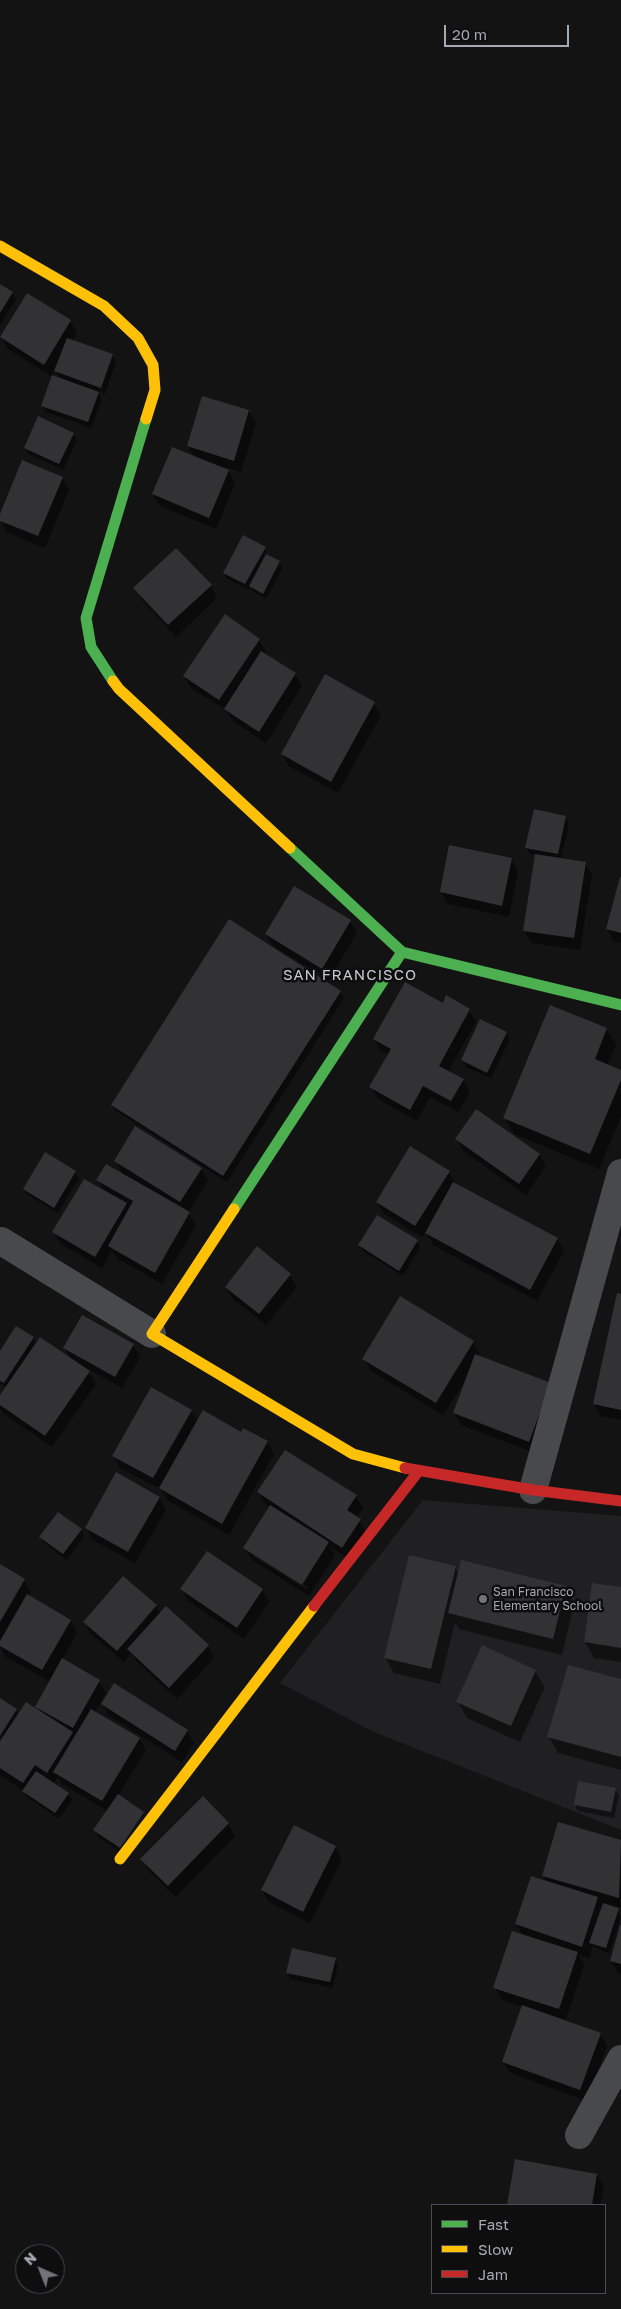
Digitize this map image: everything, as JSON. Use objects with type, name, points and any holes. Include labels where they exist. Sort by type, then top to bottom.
[{"type":"street","points":[[0,246],[104,306],[138,338],[153,365],[155,390],[86,618],[91,647],[119,689],[402,952],[621,1005]]},
{"type":"street","points":[[152,1334],[402,952]]},
{"type":"street","points":[[533,1490],[621,1173]]},
{"type":"street","points":[[1,1241],[353,1454],[418,1472],[533,1490],[621,1501]]},
{"type":"street","points":[[120,1859],[418,1472]]},
{"type":"street","points":[[579,2135],[621,2059]]},
{"type":"shaded area","name":"San Francisco Elementary School","points":[[423,1500],[621,1516],[621,1830],[374,1732],[280,1683]]},
{"type":"building","points":[[0,284],[13,292],[0,313]]},
{"type":"building","points":[[27,293],[71,320],[44,365],[0,337]]},
{"type":"building","points":[[67,338],[113,354],[101,388],[54,371]]},
{"type":"building","points":[[52,375],[99,392],[88,422],[41,406]]},
{"type":"building","points":[[202,396],[249,410],[234,461],[187,446]]},
{"type":"building","points":[[38,416],[74,433],[59,464],[24,448]]},
{"type":"building","points":[[172,447],[229,470],[209,518],[152,494]]},
{"type":"building","points":[[22,460],[63,477],[38,536],[0,521],[0,514]]},
{"type":"building","points":[[243,535],[266,547],[245,584],[223,573]]},
{"type":"building","points":[[176,548],[212,585],[168,625],[133,588]]},
{"type":"building","points":[[266,554],[280,561],[263,594],[249,586]]},
{"type":"building","points":[[225,614],[260,639],[219,700],[183,676]]},
{"type":"building","points":[[261,651],[296,673],[259,732],[224,709]]},
{"type":"building","points":[[325,674],[375,702],[331,782],[281,754]]},
{"type":"building","points":[[534,809],[566,816],[558,854],[525,848]]},
{"type":"building","points":[[449,845],[512,858],[502,906],[440,892]]},
{"type":"building","points":[[535,854],[586,862],[574,938],[523,931]]},
{"type":"building","points":[[621,877],[621,933],[606,929]]},
{"type":"building","points":[[294,886],[351,920],[322,969],[265,934]]},
{"type":"building","points":[[229,919],[341,991],[223,1176],[111,1105]]},
{"type":"building","points":[[405,982],[443,1003],[446,995],[470,1009],[439,1066],[464,1079],[451,1101],[423,1086],[410,1110],[369,1087],[391,1049],[373,1039]]},
{"type":"building","points":[[550,1005],[607,1028],[595,1059],[621,1070],[621,1080],[590,1154],[503,1118]]},
{"type":"building","points":[[480,1019],[507,1032],[487,1073],[461,1060]]},
{"type":"building","points":[[476,1109],[540,1154],[519,1184],[455,1139]]},
{"type":"building","points":[[135,1126],[202,1168],[180,1202],[114,1161]]},
{"type":"building","points":[[410,1146],[450,1171],[415,1226],[376,1202]]},
{"type":"building","points":[[45,1152],[76,1171],[54,1208],[23,1189]]},
{"type":"building","points":[[106,1164],[190,1212],[155,1273],[108,1246],[133,1201],[96,1180]]},
{"type":"building","points":[[84,1179],[127,1203],[95,1257],[52,1232]]},
{"type":"building","points":[[453,1182],[558,1238],[530,1290],[425,1233]]},
{"type":"building","points":[[377,1215],[418,1240],[399,1271],[358,1245]]},
{"type":"building","points":[[257,1246],[291,1274],[259,1314],[225,1287]]},
{"type":"building","points":[[617,1293],[621,1294],[621,1410],[593,1404]]},
{"type":"building","points":[[400,1296],[474,1341],[436,1403],[362,1359]]},
{"type":"building","points":[[82,1315],[134,1344],[115,1377],[63,1348]]},
{"type":"building","points":[[16,1326],[34,1337],[4,1383],[0,1381],[0,1351]]},
{"type":"building","points":[[40,1337],[90,1371],[45,1436],[0,1405],[0,1395]]},
{"type":"building","points":[[475,1354],[551,1383],[529,1442],[453,1413]]},
{"type":"building","points":[[151,1387],[192,1410],[153,1478],[112,1456]]},
{"type":"building","points":[[203,1410],[241,1432],[243,1428],[268,1441],[222,1524],[159,1488]]},
{"type":"building","points":[[285,1450],[357,1495],[347,1510],[361,1519],[342,1548],[257,1492]]},
{"type":"building","points":[[116,1472],[160,1497],[128,1552],[85,1528]]},
{"type":"building","points":[[270,1505],[329,1542],[302,1585],[243,1548]]},
{"type":"building","points":[[58,1512],[82,1529],[63,1554],[39,1537]]},
{"type":"building","points":[[207,1551],[263,1589],[237,1628],[180,1589]]},
{"type":"building","points":[[409,1555],[456,1566],[431,1669],[384,1658]]},
{"type":"building","points":[[461,1560],[566,1586],[553,1639],[448,1613]]},
{"type":"building","points":[[0,1564],[25,1579],[0,1622]]},
{"type":"building","points":[[123,1576],[157,1605],[117,1651],[83,1622]]},
{"type":"building","points":[[592,1583],[621,1587],[621,1648],[584,1642]]},
{"type":"building","points":[[27,1594],[71,1620],[42,1670],[0,1646],[0,1641]]},
{"type":"building","points":[[166,1606],[209,1645],[169,1688],[127,1649]]},
{"type":"building","points":[[482,1645],[536,1670],[511,1726],[456,1702]]},
{"type":"building","points":[[62,1658],[100,1680],[73,1728],[35,1707]]},
{"type":"building","points":[[568,1665],[621,1679],[621,1757],[547,1737]]},
{"type":"building","points":[[114,1683],[188,1730],[175,1751],[101,1704]]},
{"type":"building","points":[[0,1698],[17,1709],[0,1736]]},
{"type":"building","points":[[26,1702],[73,1732],[47,1773],[35,1765],[23,1783],[0,1768],[0,1741]]},
{"type":"building","points":[[91,1709],[140,1738],[102,1801],[53,1772]]},
{"type":"building","points":[[36,1771],[69,1793],[55,1813],[22,1791]]},
{"type":"building","points":[[578,1781],[616,1788],[611,1812],[574,1805]]},
{"type":"building","points":[[118,1794],[144,1812],[120,1848],[93,1830]]},
{"type":"building","points":[[203,1796],[229,1823],[168,1886],[140,1859]]},
{"type":"building","points":[[558,1822],[621,1840],[619,1898],[542,1876]]},
{"type":"building","points":[[294,1825],[336,1846],[303,1912],[261,1890]]},
{"type":"building","points":[[531,1876],[598,1897],[582,1947],[515,1924]]},
{"type":"building","points":[[603,1903],[619,1908],[606,1948],[589,1943]]},
{"type":"building","points":[[621,1925],[621,1964],[610,1961]]},
{"type":"building","points":[[512,1931],[578,1952],[559,2009],[493,1988]]},
{"type":"building","points":[[292,1948],[336,1958],[330,1982],[286,1973]]},
{"type":"building","points":[[522,2005],[601,2033],[580,2090],[502,2062]]},
{"type":"building","points":[[515,2159],[597,2174],[592,2204],[507,2204]]},
{"type":"traffic: fast","points":[[113,681],[91,647],[86,618],[146,419]]},
{"type":"traffic: fast","points":[[290,848],[402,952],[621,1005]]},
{"type":"traffic: fast","points":[[234,1209],[402,952]]},
{"type":"traffic: slow","points":[[0,246],[104,306],[138,338],[153,365],[155,390],[146,419]]},
{"type":"traffic: slow","points":[[113,681],[119,689],[290,848]]},
{"type":"traffic: slow","points":[[234,1209],[152,1334],[353,1454],[405,1468]]},
{"type":"traffic: slow","points":[[120,1859],[314,1606]]},
{"type":"traffic: jam","points":[[405,1468],[533,1490],[621,1501]]},
{"type":"traffic: jam","points":[[314,1606],[418,1472]]},
{"type":"place","name":"San Francisco Elementary School","points":[[483,1599]]},
{"type":"district","name":"SAN FRANCISCO","points":[[350,975]]}]
